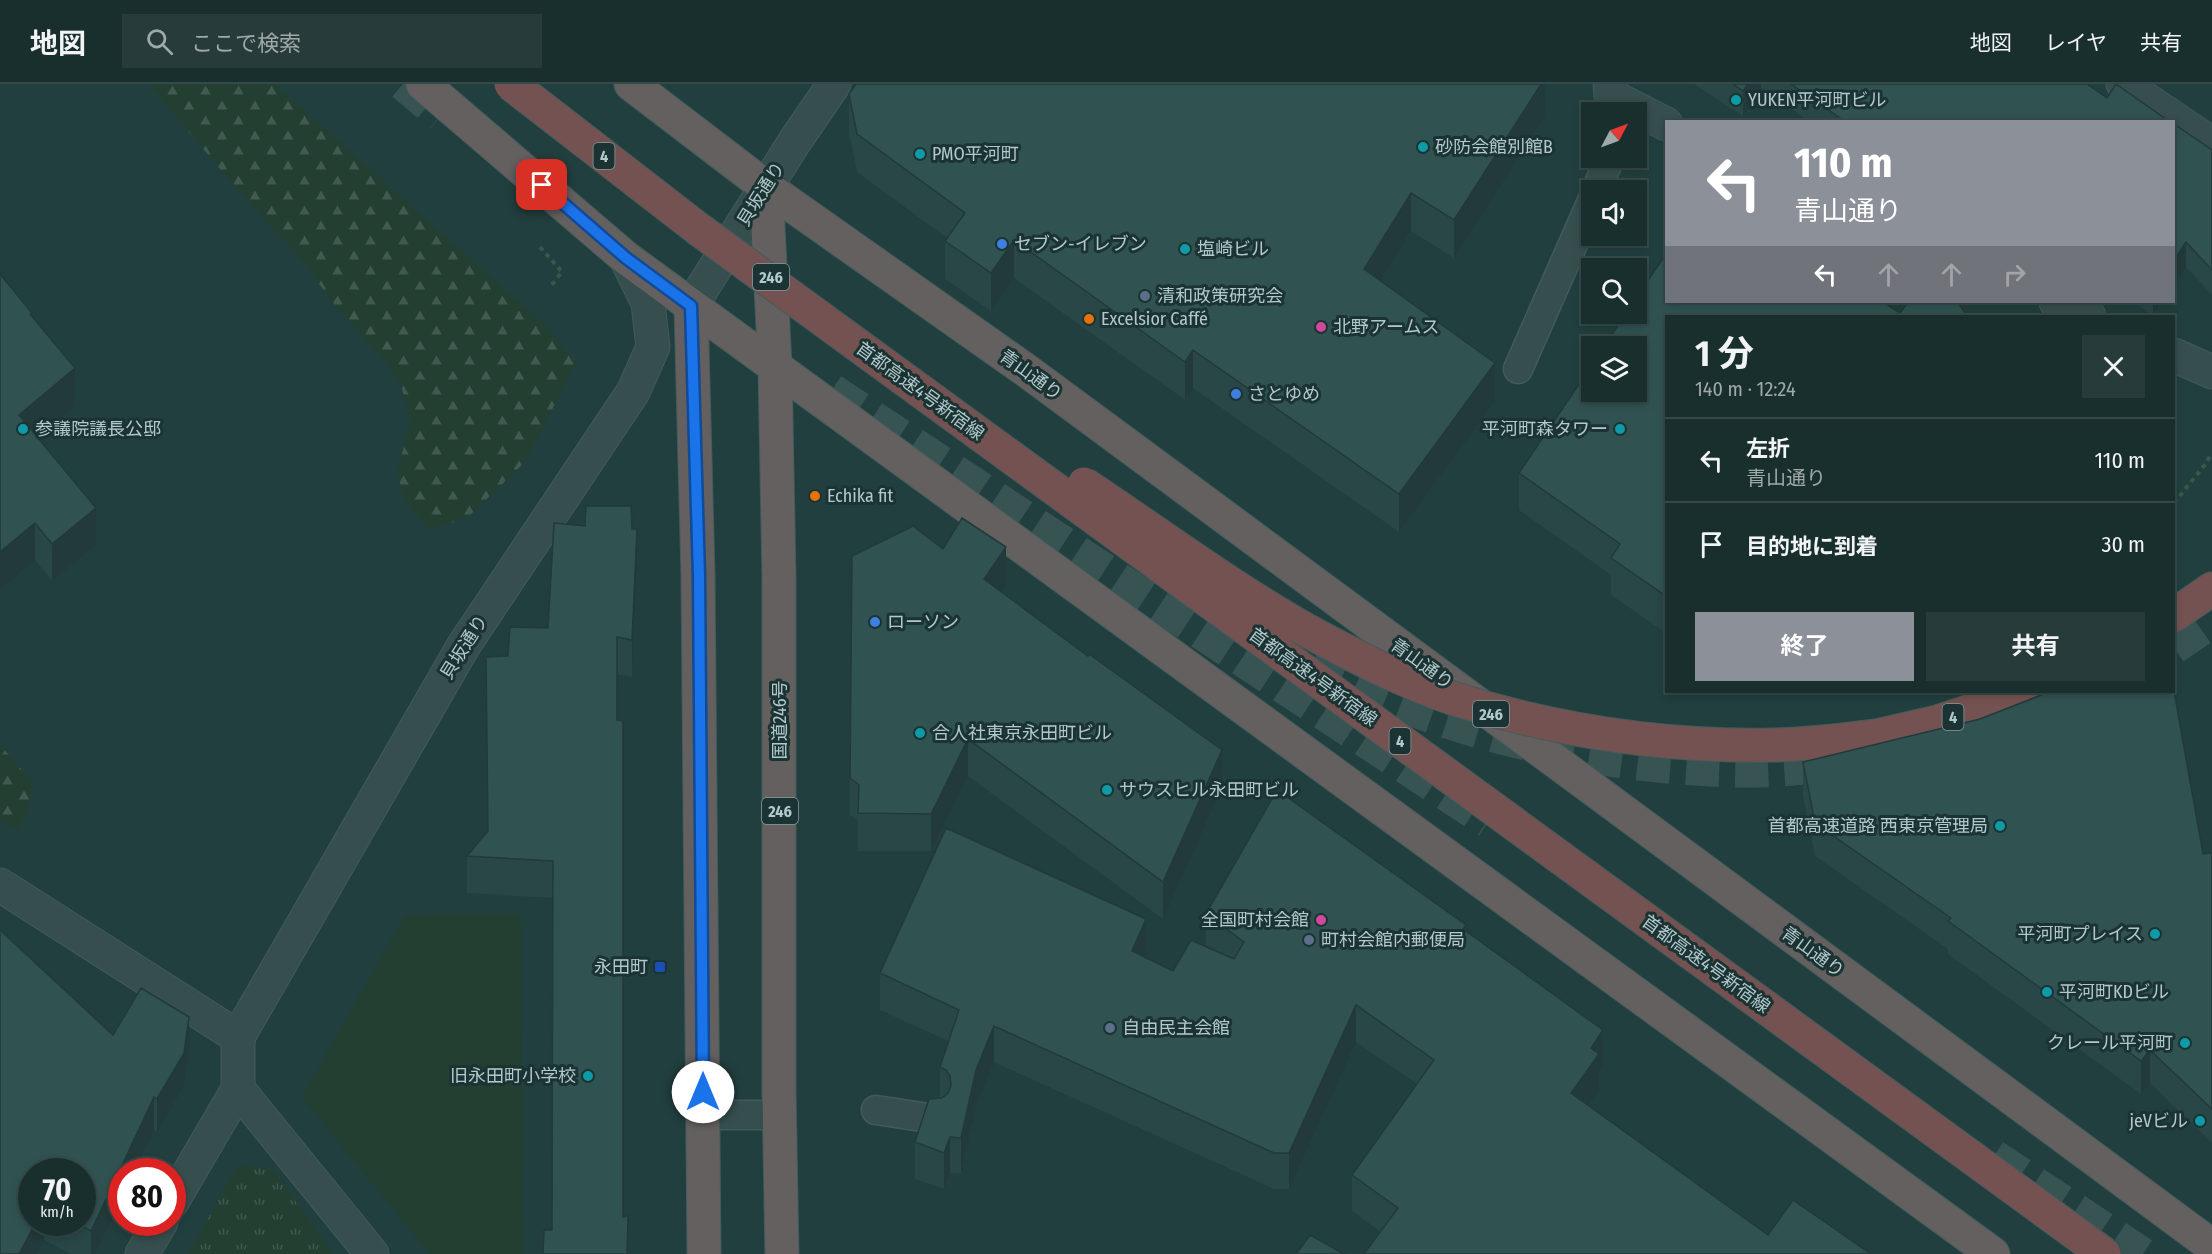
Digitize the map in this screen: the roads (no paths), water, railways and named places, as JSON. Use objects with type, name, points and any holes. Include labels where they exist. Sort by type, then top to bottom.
[{"type":"highway","points":[[423,84],[626,258],[1993,1254]]},
{"type":"highway","name":"首都高速4号新宿線","points":[[511,84],[697,228],[2104,1254]]},
{"type":"highway","name":"青山通り","points":[[631,84],[766,187],[1027,371],[2212,1246]]},
{"type":"highway","name":"国道246号","points":[[766,187],[776,367],[780,590],[779,1092],[782,1254]]},
{"type":"highway","name":"首都高速4号新宿線","points":[[697,228],[1249,594],[1318,637],[1389,672],[1453,698],[1526,719],[1596,733],[1717,745],[1773,745],[1876,736],[1937,722],[1994,705],[2024,693]]},
{"type":"highway","points":[[691,306],[699,576],[704,1254]]},
{"type":"highway","points":[[2175,614],[2212,589]]},
{"type":"street","name":"貝坂通り","points":[[691,306],[834,84]]},
{"type":"street","points":[[1610,84],[1611,96],[1620,102]]},
{"type":"street","points":[[2123,84],[2212,144]]},
{"type":"street","points":[[1647,116],[1665,124]]},
{"type":"street","name":"貝坂通り","points":[[238,1037],[464,645],[633,392],[653,347],[648,303],[626,258]]},
{"type":"street","points":[[2058,303],[2087,315]]},
{"type":"street","points":[[2175,355],[2212,372]]},
{"type":"street","points":[[0,885],[238,1037],[238,1089],[186,1178]]},
{"type":"street","points":[[238,1089],[372,1254]]},
{"type":"street","points":[[142,1254],[153,1236]]},
{"type":"lane","points":[[1518,369],[1581,226]]},
{"type":"lane","points":[[876,1110],[934,1119]]},
{"type":"lane","points":[[703,1115],[781,1115]]},
{"type":"tunnel","points":[[403,84],[441,116]]},
{"type":"tunnel","points":[[832,390],[1488,822]]},
{"type":"tunnel","points":[[2175,647],[2212,622]]},
{"type":"tunnel","points":[[1311,665],[1360,689],[1412,710],[1465,728],[1573,754],[1629,763],[1739,771],[1848,764]]},
{"type":"tunnel","points":[[1994,1156],[2143,1254]]},
{"type":"place","name":"YUKEN平河町ビル","points":[[1736,100]]},
{"type":"place","name":"砂防会館別館B","points":[[1423,147]]},
{"type":"place","name":"PMO平河町","points":[[920,154]]},
{"type":"place","name":"セブン-イレブン","points":[[1002,244]]},
{"type":"place","name":"塩崎ビル","points":[[1185,249]]},
{"type":"place","name":"清和政策研究会","points":[[1145,296]]},
{"type":"place","name":"Excelsior Caffé","points":[[1089,319]]},
{"type":"place","name":"北野アームス","points":[[1321,327]]},
{"type":"place","name":"さとゆめ","points":[[1236,394]]},
{"type":"place","name":"参議院議長公邸","points":[[23,429]]},
{"type":"place","name":"平河町森タワー","points":[[1620,429]]},
{"type":"place","name":"Echika fit","points":[[815,496]]},
{"type":"place","name":"ローソン","points":[[875,622]]},
{"type":"place","name":"合人社東京永田町ビル","points":[[920,733]]},
{"type":"place","name":"サウスヒル永田町ビル","points":[[1107,790]]},
{"type":"place","name":"首都高速道路 西東京管理局","points":[[2000,826]]},
{"type":"place","name":"全国町村会館","points":[[1321,920]]},
{"type":"place","name":"平河町プレイス","points":[[2155,934]]},
{"type":"place","name":"町村会館内郵便局","points":[[1309,940]]},
{"type":"place","name":"永田町","points":[[660,967]]},
{"type":"place","name":"平河町KDビル","points":[[2047,992]]},
{"type":"place","name":"自由民主会館","points":[[1110,1028]]},
{"type":"place","name":"クレール平河町","points":[[2185,1043]]},
{"type":"place","name":"旧永田町小学校","points":[[588,1076]]},
{"type":"place","name":"jeVビル","points":[[2200,1121]]}]
